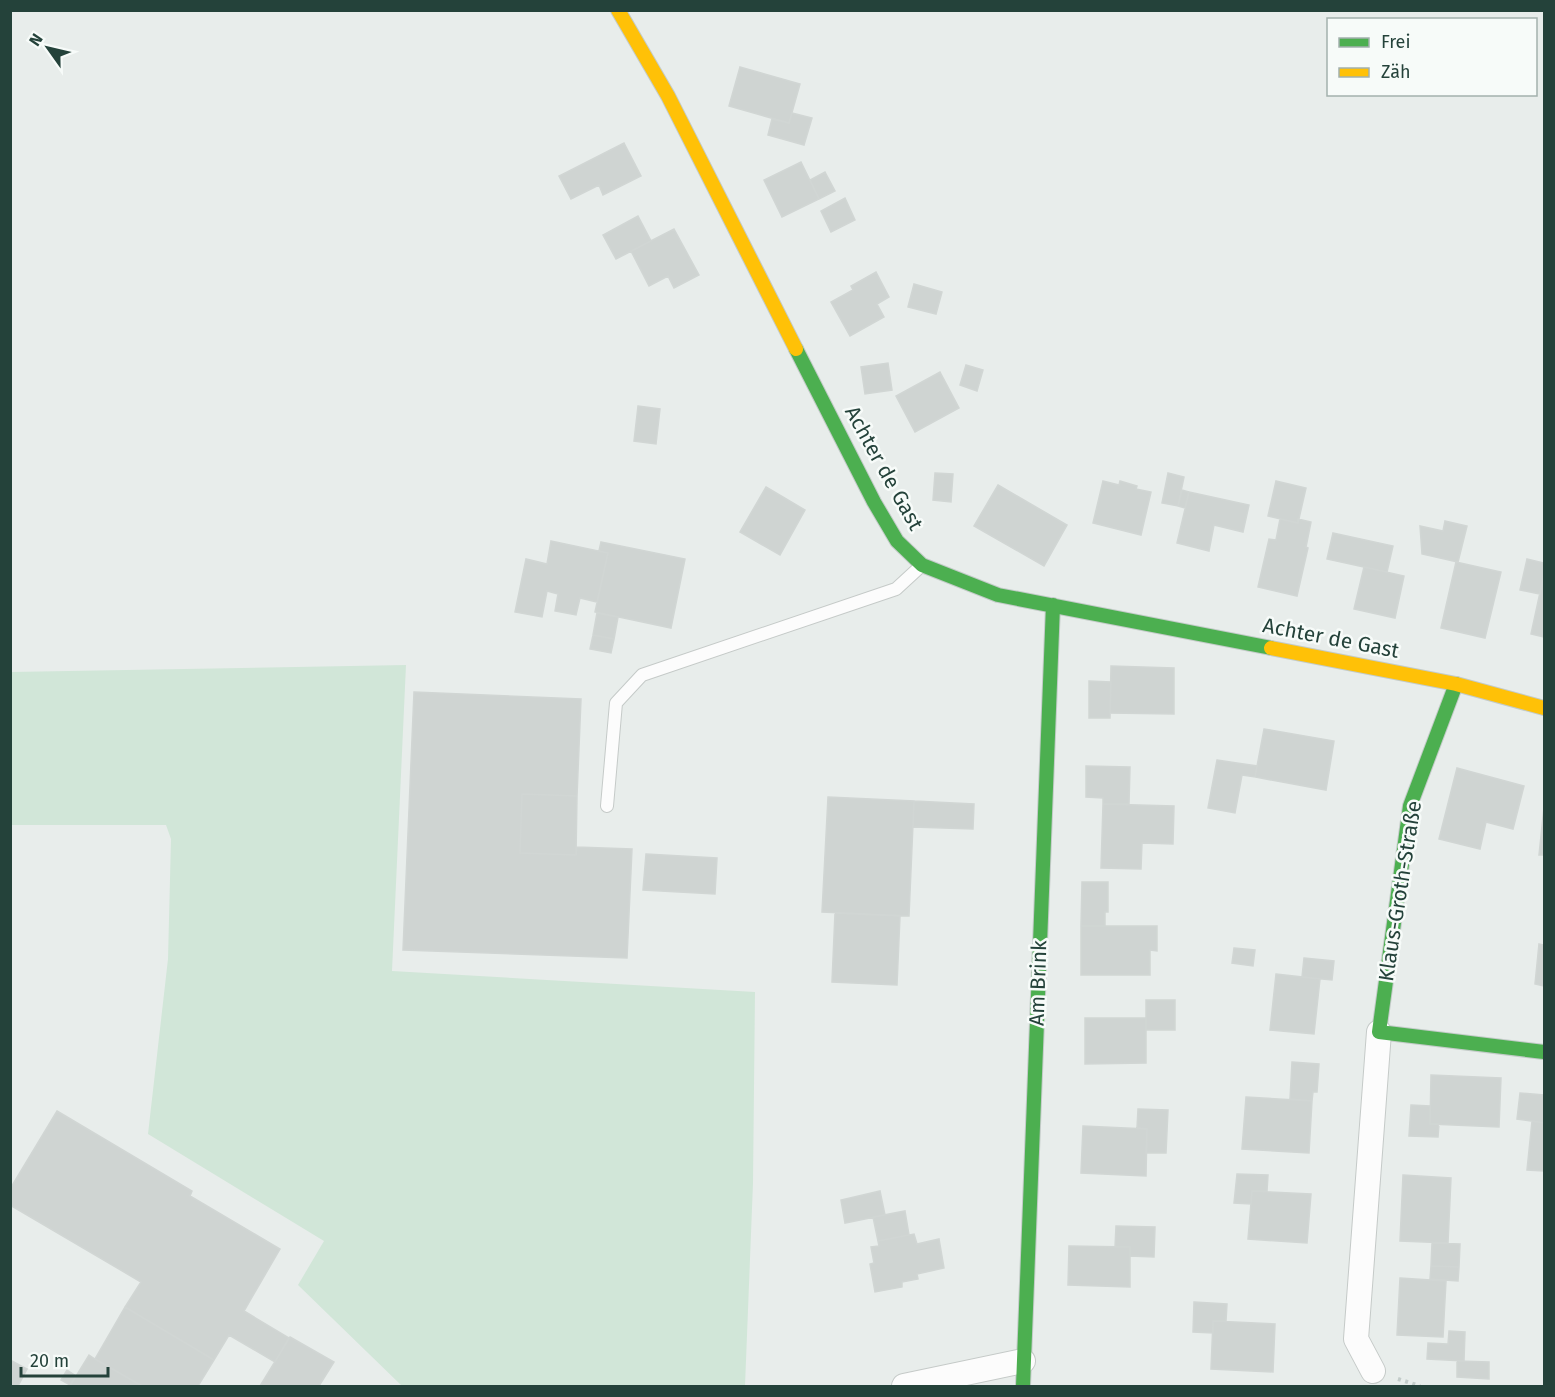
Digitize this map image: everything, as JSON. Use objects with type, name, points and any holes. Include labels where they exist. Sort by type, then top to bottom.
[{"type":"street","name":"Achter de Gast","points":[[618,10],[668,96],[874,502],[897,541],[922,565],[998,595],[1456,684],[1545,708]]},
{"type":"street","name":"Am Brink","points":[[1023,1386],[1053,605]]},
{"type":"street","name":"Klaus-Groth-Straße","points":[[1373,1371],[1356,1339],[1379,1032],[1410,806],[1456,684]]},
{"type":"street","points":[[1379,1032],[1545,1052]]},
{"type":"street","points":[[904,1386],[1023,1361]]},
{"type":"lane","points":[[607,806],[616,703],[642,675],[896,589],[922,565]]},
{"type":"green space","points":[[406,665],[392,971],[755,992],[753,1183],[745,1386],[402,1386],[298,1285],[324,1241],[148,1134],[168,959],[171,839],[166,825],[11,825],[11,672]]},
{"type":"building","points":[[740,67],[800,84],[789,123],[729,106]]},
{"type":"building","points":[[792,113],[812,118],[804,145],[768,135],[772,119],[789,123]]},
{"type":"building","points":[[624,143],[641,176],[603,195],[599,185],[571,199],[559,176]]},
{"type":"building","points":[[801,162],[819,199],[782,217],[764,180]]},
{"type":"building","points":[[825,172],[835,191],[819,199],[810,180]]},
{"type":"building","points":[[845,198],[855,220],[831,232],[821,211]]},
{"type":"building","points":[[638,216],[651,241],[616,259],[603,235]]},
{"type":"building","points":[[674,229],[699,275],[674,288],[668,276],[649,286],[631,251]]},
{"type":"building","points":[[876,272],[889,297],[877,304],[884,317],[850,336],[831,302],[853,290],[851,286]]},
{"type":"building","points":[[914,284],[942,292],[936,314],[908,307]]},
{"type":"building","points":[[888,363],[892,390],[865,394],[861,367]]},
{"type":"building","points":[[966,365],[983,370],[977,391],[960,385]]},
{"type":"building","points":[[940,372],[959,408],[915,432],[896,396]]},
{"type":"building","points":[[638,406],[660,409],[656,444],[634,441]]},
{"type":"building","points":[[935,473],[953,474],[951,502],[933,500]]},
{"type":"building","points":[[1168,473],[1184,477],[1178,506],[1162,503]]},
{"type":"building","points":[[1103,481],[1119,485],[1120,481],[1137,486],[1136,489],[1151,492],[1141,535],[1093,523]]},
{"type":"building","points":[[1276,481],[1306,488],[1298,523],[1268,516]]},
{"type":"building","points":[[998,485],[1067,525],[1044,566],[974,526]]},
{"type":"building","points":[[766,487],[805,510],[780,555],[740,532]]},
{"type":"building","points":[[1182,490],[1189,492],[1185,508],[1178,506]]},
{"type":"building","points":[[1189,492],[1249,505],[1243,532],[1214,525],[1209,551],[1177,543]]},
{"type":"building","points":[[1280,519],[1298,523],[1298,519],[1311,522],[1306,547],[1308,548],[1297,596],[1258,587],[1269,539],[1276,540]]},
{"type":"building","points":[[1445,521],[1467,526],[1458,562],[1422,554],[1420,526],[1443,531]]},
{"type":"building","points":[[1333,533],[1393,546],[1387,572],[1327,559]]},
{"type":"building","points":[[551,541],[608,553],[597,602],[580,598],[576,615],[555,611],[558,594],[547,591],[542,617],[515,612],[526,559],[547,564]]},
{"type":"building","points":[[601,542],[685,559],[671,628],[595,612],[608,553],[599,551]]},
{"type":"building","points":[[1527,559],[1544,563],[1540,594],[1520,590]]},
{"type":"building","points":[[1456,562],[1501,572],[1485,638],[1441,628]]},
{"type":"building","points":[[1364,567],[1404,576],[1395,618],[1354,609]]},
{"type":"building","points":[[1544,574],[1544,637],[1531,634]]},
{"type":"building","points":[[597,613],[618,617],[614,639],[593,635]]},
{"type":"building","points":[[593,635],[614,639],[611,653],[590,649]]},
{"type":"building","points":[[1111,666],[1174,668],[1174,714],[1110,713]]},
{"type":"building","points":[[1089,681],[1111,682],[1110,718],[1089,718]]},
{"type":"building","points":[[414,692],[581,699],[577,796],[522,794],[520,853],[576,855],[577,847],[632,849],[627,958],[403,950]]},
{"type":"building","points":[[1264,729],[1334,741],[1326,790],[1255,777]]},
{"type":"building","points":[[1217,760],[1257,766],[1255,777],[1242,775],[1235,813],[1208,808]]},
{"type":"building","points":[[1086,766],[1130,767],[1129,804],[1103,804],[1103,798],[1086,797]]},
{"type":"building","points":[[1457,768],[1524,786],[1513,829],[1486,822],[1480,849],[1439,839]]},
{"type":"building","points":[[522,794],[577,796],[576,855],[520,853]]},
{"type":"building","points":[[828,797],[914,801],[909,916],[822,912]]},
{"type":"building","points":[[914,801],[974,804],[973,829],[913,827]]},
{"type":"building","points":[[1103,804],[1174,806],[1173,844],[1142,843],[1141,869],[1101,868]]},
{"type":"building","points":[[1544,807],[1544,855],[1539,855]]},
{"type":"building","points":[[646,854],[717,858],[715,894],[643,890]]},
{"type":"building","points":[[1082,882],[1108,882],[1108,912],[1105,912],[1105,926],[1081,926]]},
{"type":"building","points":[[835,913],[900,916],[897,985],[832,982]]},
{"type":"building","points":[[1081,926],[1157,926],[1157,951],[1150,950],[1150,975],[1081,975]]},
{"type":"building","points":[[1539,944],[1544,945],[1544,986],[1535,984]]},
{"type":"building","points":[[1234,948],[1255,950],[1253,966],[1232,963]]},
{"type":"building","points":[[1304,958],[1334,961],[1332,980],[1302,977]]},
{"type":"building","points":[[1276,974],[1320,979],[1314,1034],[1270,1030]]},
{"type":"building","points":[[1146,1000],[1175,1000],[1175,1030],[1146,1030]]},
{"type":"building","points":[[1085,1018],[1146,1018],[1146,1063],[1085,1064]]},
{"type":"building","points":[[1292,1062],[1319,1064],[1317,1092],[1313,1092],[1312,1101],[1290,1099]]},
{"type":"building","points":[[1431,1075],[1501,1078],[1499,1127],[1430,1124]]},
{"type":"building","points":[[1520,1093],[1544,1095],[1544,1123],[1517,1119]]},
{"type":"building","points":[[1246,1097],[1312,1101],[1309,1153],[1242,1149]]},
{"type":"building","points":[[1411,1105],[1430,1106],[1430,1124],[1439,1124],[1438,1137],[1409,1136]]},
{"type":"building","points":[[1138,1109],[1168,1110],[1166,1153],[1146,1153],[1147,1129],[1137,1128]]},
{"type":"building","points":[[57,1111],[192,1191],[190,1196],[280,1249],[244,1311],[289,1338],[275,1362],[229,1335],[214,1360],[125,1307],[141,1282],[10,1205],[10,1189]]},
{"type":"building","points":[[1532,1121],[1544,1123],[1544,1171],[1527,1170]]},
{"type":"building","points":[[1083,1126],[1147,1129],[1146,1176],[1081,1173]]},
{"type":"building","points":[[1237,1174],[1268,1175],[1267,1191],[1252,1191],[1251,1204],[1234,1203]]},
{"type":"building","points":[[1403,1175],[1451,1178],[1448,1243],[1400,1241]]},
{"type":"building","points":[[880,1191],[885,1215],[845,1223],[841,1200]]},
{"type":"building","points":[[1252,1191],[1311,1194],[1307,1243],[1248,1239]]},
{"type":"building","points":[[905,1211],[909,1235],[878,1241],[873,1217]]},
{"type":"building","points":[[1116,1226],[1155,1227],[1154,1257],[1130,1256],[1130,1247],[1115,1247]]},
{"type":"building","points":[[914,1234],[917,1244],[939,1239],[944,1268],[917,1274],[918,1279],[902,1282],[902,1287],[875,1292],[870,1264],[874,1263],[871,1247],[879,1246],[878,1241]]},
{"type":"building","points":[[1432,1243],[1460,1244],[1459,1267],[1431,1266]]},
{"type":"building","points":[[1069,1246],[1130,1247],[1130,1287],[1068,1285]]},
{"type":"building","points":[[1431,1266],[1459,1267],[1458,1281],[1430,1279]]},
{"type":"building","points":[[1400,1278],[1446,1281],[1443,1337],[1397,1335]]},
{"type":"building","points":[[1194,1302],[1227,1304],[1226,1321],[1213,1321],[1213,1333],[1193,1332]]},
{"type":"building","points":[[125,1307],[214,1360],[198,1386],[142,1386],[95,1359]]},
{"type":"building","points":[[1213,1321],[1275,1324],[1273,1372],[1211,1369]]},
{"type":"building","points":[[1449,1331],[1465,1332],[1464,1361],[1427,1359],[1428,1343],[1448,1344]]},
{"type":"building","points":[[290,1337],[334,1362],[319,1386],[260,1386]]},
{"type":"building","points":[[89,1355],[95,1359],[142,1386],[70,1386]]},
{"type":"building","points":[[10,1360],[27,1369],[18,1386],[10,1386]]},
{"type":"building","points":[[1457,1361],[1489,1362],[1489,1379],[1457,1377]]},
{"type":"building","points":[[67,1370],[76,1376],[70,1385],[61,1380]]},
{"type":"traffic: fast","points":[[796,349],[874,502],[897,541],[922,565],[998,595],[1271,648]]},
{"type":"traffic: fast","points":[[1023,1386],[1053,605]]},
{"type":"traffic: fast","points":[[1456,684],[1410,806],[1379,1032],[1544,1052]]},
{"type":"traffic: slow","points":[[618,10],[668,96],[796,349]]},
{"type":"traffic: slow","points":[[1271,648],[1456,684],[1544,708]]}]
